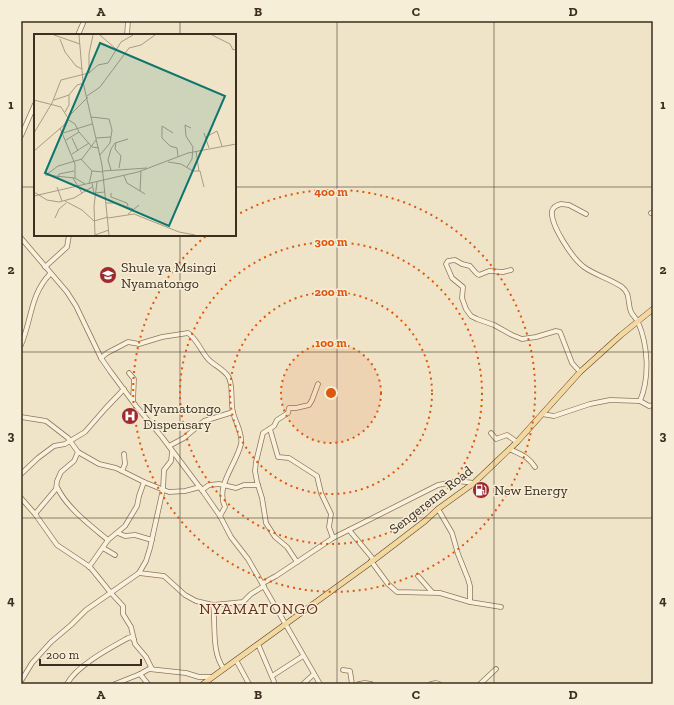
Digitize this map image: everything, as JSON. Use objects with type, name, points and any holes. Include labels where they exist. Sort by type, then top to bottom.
[{"type":"main road","name":"Sengerema Road","points":[[203,684],[286,625],[474,483],[517,442],[580,372],[621,335],[653,310]]},
{"type":"street","points":[[78,34],[84,21]]},
{"type":"street","points":[[127,34],[128,21]]},
{"type":"street","points":[[21,136],[34,106]]},
{"type":"street","points":[[586,214],[561,204],[554,207],[552,213],[555,224],[565,246],[577,261],[590,270],[618,284],[626,290],[629,295],[630,309],[638,322],[647,354],[645,388],[640,401]]},
{"type":"street","points":[[45,267],[67,247],[69,236]]},
{"type":"street","points":[[21,238],[50,274],[67,292],[76,306],[101,358],[134,403],[201,488],[220,516],[263,584],[320,684]]},
{"type":"street","points":[[511,270],[503,272],[491,270],[479,275],[470,266],[455,260],[446,264],[452,278],[463,288],[462,298],[466,309],[471,316],[494,325],[522,339],[536,337],[556,331],[560,332],[572,363],[580,372]]},
{"type":"street","points":[[21,345],[35,296],[40,286],[50,274]]},
{"type":"street","points":[[101,358],[107,353],[128,342],[139,344],[162,337],[189,333],[208,359],[228,376],[231,388],[233,412],[242,440],[238,453],[224,484],[222,503],[225,508],[220,516]]},
{"type":"street","points":[[129,373],[134,379],[134,403]]},
{"type":"street","points":[[296,562],[287,547],[269,530],[264,519],[262,498],[258,485],[255,465],[264,431],[275,425],[277,420],[288,413],[289,408],[309,405],[318,384]]},
{"type":"street","points":[[21,474],[38,458],[54,446],[65,444],[87,430],[105,408],[124,389]]},
{"type":"street","points":[[542,414],[554,416],[590,404],[610,400],[640,401],[649,406],[653,405]]},
{"type":"street","points":[[168,446],[184,438],[204,421],[233,412]]},
{"type":"street","points":[[21,417],[46,421],[68,438],[78,452],[100,464],[116,468],[144,482],[169,492],[201,488],[209,485],[224,484],[236,488],[244,485],[258,485]]},
{"type":"street","points":[[270,429],[278,457],[289,458],[316,476],[331,514],[330,527],[333,538]]},
{"type":"street","points":[[491,433],[496,439],[507,435],[517,442]]},
{"type":"street","points":[[510,449],[527,457],[535,467]]},
{"type":"street","points":[[78,452],[74,462],[61,472],[57,481],[57,486],[62,496],[78,514],[108,540]]},
{"type":"street","points":[[21,681],[32,663],[51,642],[86,610],[139,573],[146,561],[152,540],[163,489],[164,470],[171,461],[172,452]]},
{"type":"street","points":[[122,471],[125,464],[124,454]]},
{"type":"street","points":[[139,573],[164,576],[185,596],[196,601],[213,605],[243,602],[263,584],[333,538],[438,485],[458,481],[474,483]]},
{"type":"street","points":[[89,567],[108,540],[125,526],[137,506],[144,482]]},
{"type":"street","points":[[35,514],[57,486]]},
{"type":"street","points":[[21,498],[35,514],[57,545],[89,567],[123,606],[124,614],[131,627],[135,644],[146,657],[152,669]]},
{"type":"street","points":[[438,509],[452,533],[470,586],[470,602]]},
{"type":"street","points":[[349,530],[388,584],[397,592],[432,592],[448,594],[470,602],[501,607]]},
{"type":"street","points":[[118,533],[125,536],[136,535],[152,540]]},
{"type":"street","points":[[103,548],[115,555]]},
{"type":"street","points":[[418,576],[432,592]]},
{"type":"street","points":[[213,605],[217,658],[224,669]]},
{"type":"street","points":[[67,684],[77,673],[96,657],[130,637],[134,640]]},
{"type":"street","points":[[258,644],[275,684]]},
{"type":"street","points":[[272,676],[303,656]]},
{"type":"street","points":[[236,660],[248,684]]},
{"type":"street","points":[[115,684],[152,669],[199,677],[212,677]]},
{"type":"street","points":[[480,684],[496,669]]},
{"type":"street","points":[[343,670],[350,671],[352,684]]},
{"type":"street","points":[[140,674],[148,684]]},
{"type":"street","points":[[303,684],[314,674]]},
{"type":"street","points":[[241,684],[245,679]]},
{"type":"street","points":[[359,684],[371,684]]},
{"type":"street","points":[[431,684],[439,684]]},
{"type":"place","name":"Shule ya Msingi Nyamatongo","points":[[108,275]]},
{"type":"place","name":"Nyamatongo Dispensary","points":[[130,416]]},
{"type":"place","name":"New Energy","points":[[481,490]]},
{"type":"district","name":"NYAMATONGO","points":[[259,608]]}]
